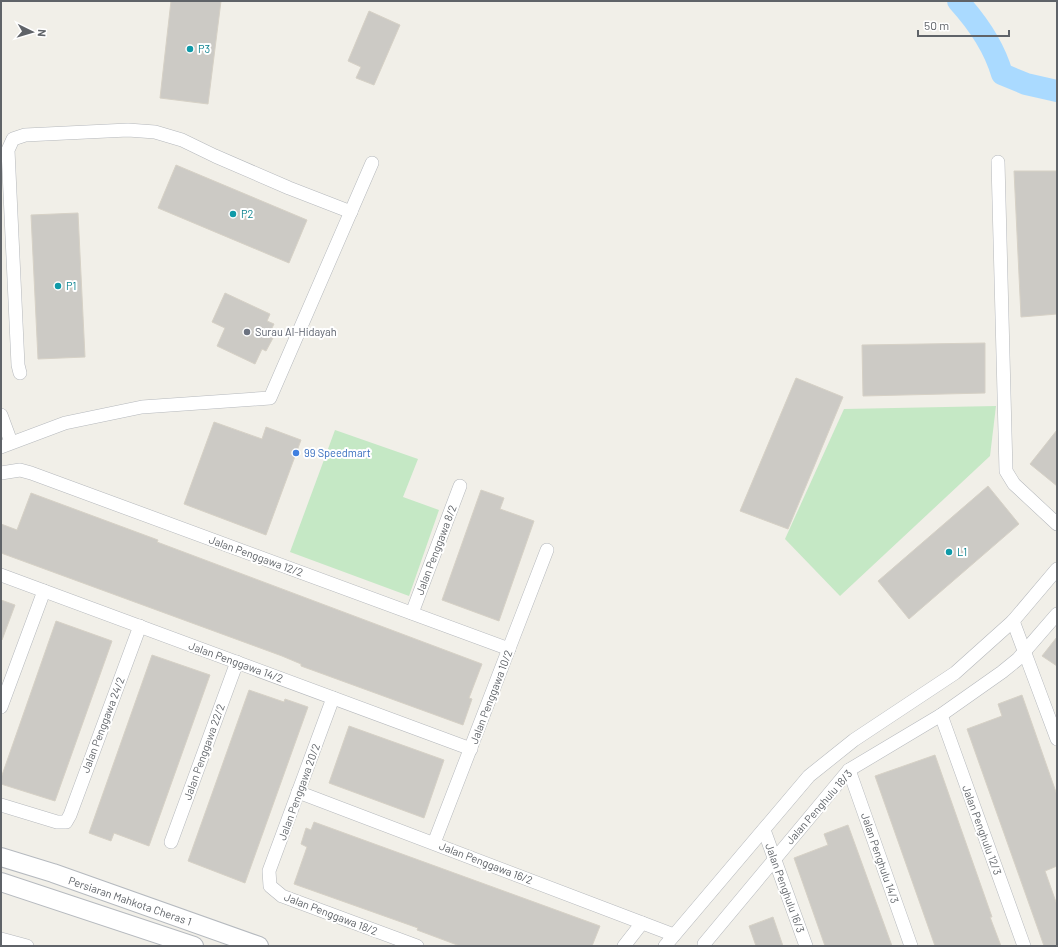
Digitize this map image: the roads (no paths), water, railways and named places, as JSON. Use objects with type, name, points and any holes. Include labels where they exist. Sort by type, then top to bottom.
[{"type":"main road","name":"Persiaran Mahkota Cheras 1","points":[[1,857],[259,946]]},
{"type":"main road","name":"Persiaran Mahkota Cheras 1","points":[[1,882],[194,946]]},
{"type":"street","points":[[20,373],[18,366],[8,150],[13,139],[25,136],[128,130],[155,132],[182,140],[289,188],[351,212]]},
{"type":"street","points":[[998,162],[1006,471],[1014,484],[1057,524]]},
{"type":"street","points":[[1,415],[6,444],[65,423],[142,407],[270,398],[372,163]]},
{"type":"street","name":"Jalan Penggawa 12/2","points":[[1,473],[20,470],[31,473],[509,649]]},
{"type":"street","name":"Jalan Penggawa 8/2","points":[[412,613],[460,486]]},
{"type":"street","name":"Jalan Penggawa 10/2","points":[[434,843],[547,550]]},
{"type":"street","points":[[665,946],[815,772],[854,740],[955,673],[1013,621],[1057,569]]},
{"type":"street","name":"Jalan Penggawa 14/2","points":[[1,575],[471,749]]},
{"type":"street","points":[[1,707],[44,591]]},
{"type":"street","name":"Jalan Penghulu 18/3","points":[[704,946],[704,944],[774,859],[849,770],[941,715],[1002,672],[1025,651],[1057,614]]},
{"type":"street","points":[[1013,621],[1057,739]]},
{"type":"street","name":"Jalan Penggawa 24/2","points":[[1,805],[57,822],[66,822],[70,815],[140,626]]},
{"type":"street","name":"Jalan Penggawa 22/2","points":[[171,842],[237,662]]},
{"type":"street","name":"Jalan Penggawa 20/2","points":[[270,886],[269,871],[333,698]]},
{"type":"street","name":"Jalan Penghulu 12/3","points":[[941,715],[1024,946]]},
{"type":"street","name":"Jalan Penghulu 14/3","points":[[849,770],[911,946]]},
{"type":"street","name":"Jalan Penggawa 16/2","points":[[298,792],[674,935]]},
{"type":"street","name":"Jalan Penghulu 16/3","points":[[764,830],[806,946]]},
{"type":"street","name":"Jalan Penggawa 18/2","points":[[270,886],[282,896],[417,946]]},
{"type":"street","points":[[624,946],[642,923]]},
{"type":"street","points":[[1,939],[27,946]]},
{"type":"waterway","points":[[958,1],[990,44],[1002,74],[1026,84],[1057,91]]},
{"type":"place","name":"P3","points":[[190,49]]},
{"type":"place","name":"P2","points":[[233,214]]},
{"type":"place","name":"P1","points":[[58,286]]},
{"type":"place","name":"Surau Al-Hidayah","points":[[247,332]]},
{"type":"place","name":"99 Speedmart","points":[[296,453]]},
{"type":"place","name":"L1","points":[[949,552]]}]
